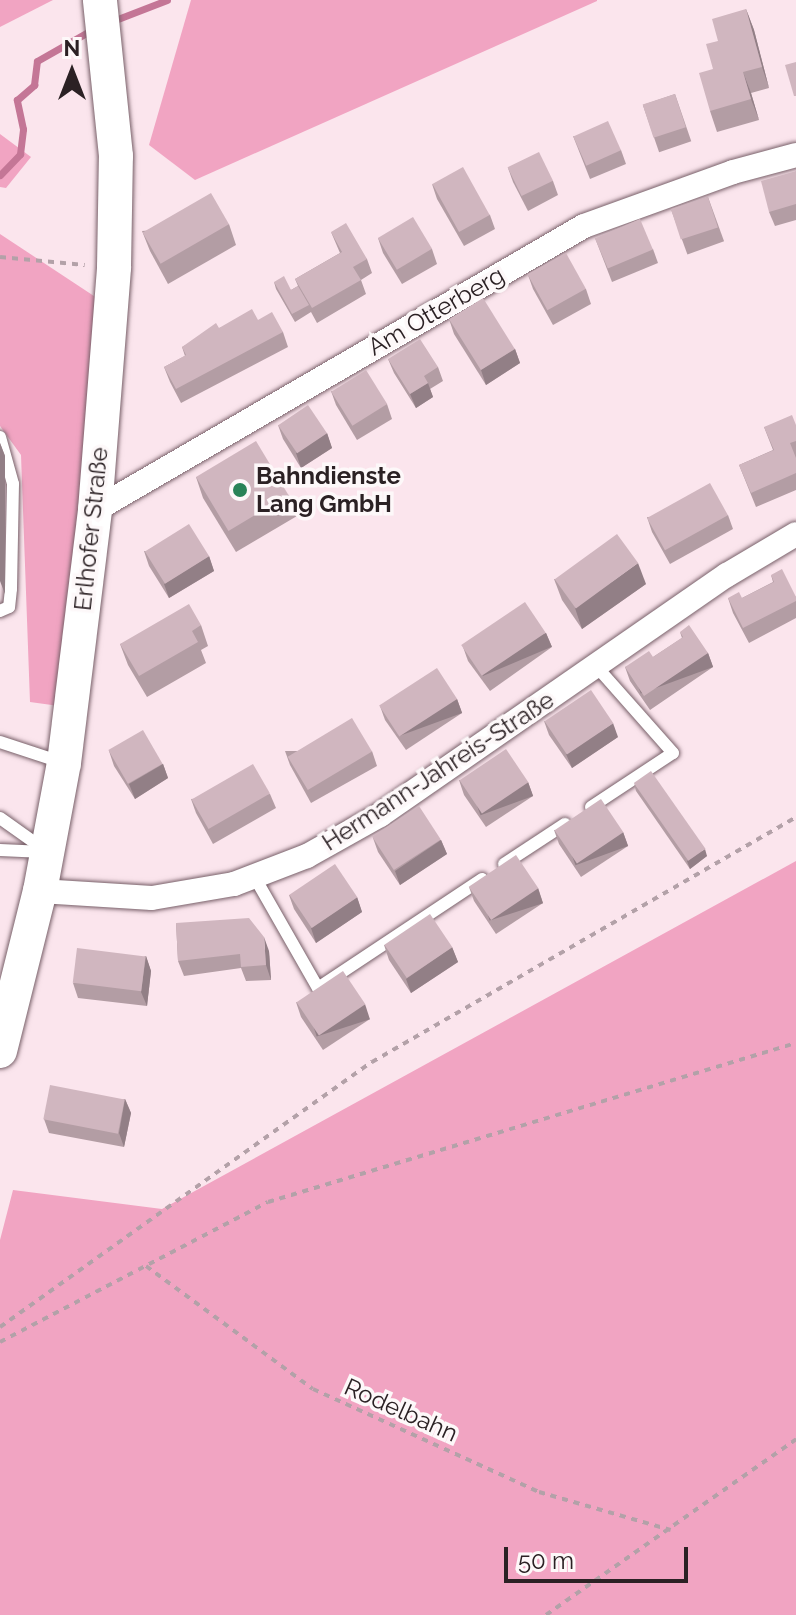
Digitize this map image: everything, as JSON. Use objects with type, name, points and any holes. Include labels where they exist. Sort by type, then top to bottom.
[{"type":"street","name":"Erlhofer Straße","points":[[0,1051],[40,891],[64,763],[95,510],[114,267],[116,156],[108,46],[100,0]]},
{"type":"street","name":"Am Otterberg","points":[[95,510],[584,226],[733,172],[796,155]]},
{"type":"street","name":"Hermann-Jahreis-Straße","points":[[40,891],[152,898],[254,876],[307,856],[380,815],[596,666],[796,534]]},
{"type":"lane","points":[[0,437],[13,484],[11,589],[9,607],[0,611]]},
{"type":"lane","points":[[254,876],[318,988],[673,753],[596,666]]},
{"type":"lane","points":[[0,742],[64,763]]},
{"type":"lane","points":[[0,818],[47,852]]},
{"type":"lane","points":[[0,850],[47,852]]},
{"type":"path","points":[[0,257],[114,267]]},
{"type":"path","points":[[0,1327],[372,1062],[796,817]]},
{"type":"path","points":[[0,1342],[268,1202],[796,1043]]},
{"type":"path","name":"Rodelbahn","points":[[145,1265],[313,1389],[539,1492],[671,1530]]},
{"type":"path","points":[[546,1615],[671,1530],[796,1439]]},
{"type":"shaded area","points":[[0,0],[53,0],[0,27]]},
{"type":"shaded area","points":[[191,0],[597,1],[195,180],[149,145]]},
{"type":"shaded area","points":[[0,134],[31,157],[6,188],[0,187]]},
{"type":"shaded area","points":[[0,234],[100,300],[59,706],[30,702],[21,455],[0,426]]},
{"type":"shaded area","points":[[796,861],[796,1615],[0,1615],[0,1240],[13,1190],[162,1209]]},
{"type":"building","points":[[746,9],[762,67],[743,72],[751,99],[710,111],[699,73],[713,69],[706,44],[718,41],[712,19]]},
{"type":"building","points":[[796,62],[796,96],[794,96],[785,65]]},
{"type":"building","points":[[675,94],[686,127],[653,138],[643,105]]},
{"type":"building","points":[[608,121],[621,150],[586,166],[573,136]]},
{"type":"building","points":[[539,152],[553,181],[522,196],[508,167]]},
{"type":"building","points":[[463,167],[490,215],[459,232],[432,184]]},
{"type":"building","points":[[796,171],[796,204],[769,212],[761,181]]},
{"type":"building","points":[[211,193],[229,224],[161,264],[143,232]]},
{"type":"building","points":[[708,197],[718,227],[681,239],[671,209]]},
{"type":"building","points":[[413,217],[432,249],[397,270],[378,238]]},
{"type":"building","points":[[640,219],[653,249],[608,269],[595,238]]},
{"type":"building","points":[[346,223],[367,259],[353,267],[361,280],[312,308],[295,279],[342,252],[331,232]]},
{"type":"building","points":[[566,253],[586,289],[547,310],[528,274]]},
{"type":"building","points":[[284,276],[291,290],[298,286],[309,305],[292,314],[274,282]]},
{"type":"building","points":[[483,298],[515,349],[481,370],[449,319]]},
{"type":"building","points":[[252,309],[258,320],[272,312],[283,332],[176,389],[164,367],[186,355],[182,347],[216,323],[219,328]]},
{"type":"building","points":[[420,339],[438,367],[424,376],[428,383],[410,394],[388,359]]},
{"type":"building","points":[[366,370],[387,404],[352,426],[331,392]]},
{"type":"building","points":[[308,405],[327,433],[297,453],[278,425]]},
{"type":"building","points":[[792,415],[796,425],[796,441],[790,443],[796,458],[796,473],[751,493],[739,465],[774,450],[764,427]]},
{"type":"building","points":[[256,441],[288,495],[228,531],[196,477]]},
{"type":"building","points":[[710,483],[728,515],[665,550],[647,518]]},
{"type":"building","points":[[189,524],[209,556],[165,584],[145,552]]},
{"type":"building","points":[[617,534],[638,563],[576,608],[555,579]]},
{"type":"building","points":[[782,569],[796,601],[743,628],[728,598],[739,592],[742,598],[774,582],[771,575]]},
{"type":"building","points":[[525,602],[546,633],[482,676],[461,645]]},
{"type":"building","points":[[189,604],[201,625],[192,631],[198,642],[139,676],[120,644]]},
{"type":"building","points":[[689,625],[708,653],[644,696],[625,667],[649,651],[653,657],[683,637],[680,632]]},
{"type":"building","points":[[437,668],[457,699],[399,737],[379,706]]},
{"type":"building","points":[[591,690],[613,723],[567,754],[545,721]]},
{"type":"building","points":[[352,718],[372,751],[308,790],[288,757]]},
{"type":"building","points":[[143,730],[162,764],[128,784],[108,750]]},
{"type":"building","points":[[506,749],[528,782],[482,813],[460,780]]},
{"type":"building","points":[[253,764],[270,793],[209,829],[192,800]]},
{"type":"building","points":[[651,771],[705,849],[688,861],[634,783]]},
{"type":"building","points":[[601,799],[623,832],[577,863],[555,830]]},
{"type":"building","points":[[419,806],[441,840],[394,870],[372,836]]},
{"type":"building","points":[[516,855],[538,888],[491,920],[469,887]]},
{"type":"building","points":[[335,864],[357,897],[312,928],[289,895]]},
{"type":"building","points":[[430,914],[452,947],[407,978],[384,945]]},
{"type":"building","points":[[249,918],[264,937],[266,965],[241,967],[240,954],[178,961],[176,923]]},
{"type":"building","points":[[77,948],[145,956],[141,991],[73,983]]},
{"type":"building","points":[[343,971],[365,1004],[319,1035],[297,1002]]},
{"type":"building","points":[[50,1085],[125,1100],[118,1134],[43,1119]]},
{"type":"waterway","points":[[110,22],[167,0]]},
{"type":"waterway","points":[[0,175],[20,154],[23,129],[17,100],[34,85],[37,61],[95,28]]},
{"type":"place","name":"Bahndienste Lang GmbH","points":[[240,490]]}]
